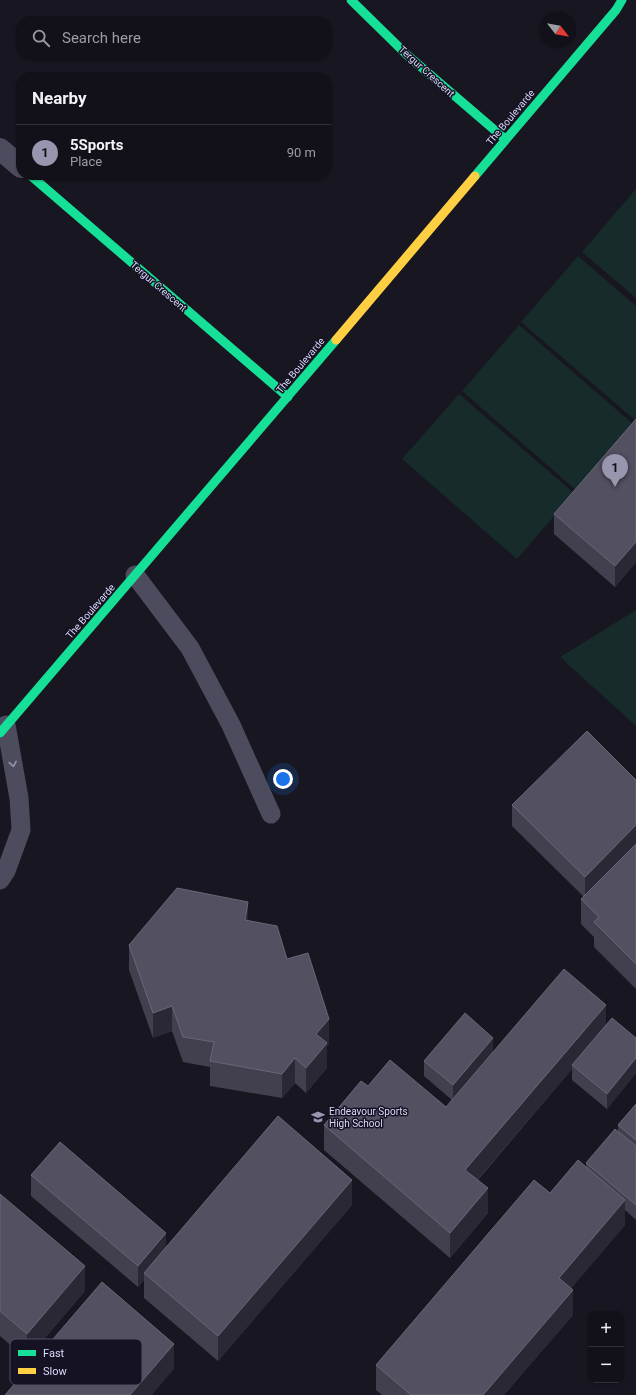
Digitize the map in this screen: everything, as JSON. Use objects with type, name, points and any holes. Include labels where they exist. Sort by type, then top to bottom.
[{"type":"main road","name":"Tergur Crescent","points":[[351,0],[413,60],[505,139]]},
{"type":"main road","name":"The Boulevarde","points":[[3,729],[288,397],[505,139],[616,10],[625,2]]},
{"type":"main road","name":"Tergur Crescent","points":[[36,180],[288,397]]},
{"type":"street","points":[[0,149],[16,163]]},
{"type":"lane","points":[[135,575],[190,648],[231,725],[271,814]]},
{"type":"lane","points":[[0,880],[6,871],[21,830],[19,798],[3,729]]},
{"type":"green space","points":[[636,189],[636,298],[582,252]]},
{"type":"green space","points":[[578,256],[636,306],[636,421],[521,322]]},
{"type":"green space","points":[[519,325],[633,424],[576,490],[462,391]]},
{"type":"green space","points":[[459,394],[574,493],[517,559],[402,459]]},
{"type":"green space","points":[[636,610],[636,726],[560,657]]},
{"type":"building","points":[[636,419],[636,542],[615,566],[554,514]]},
{"type":"building","points":[[587,731],[636,780],[636,825],[585,877],[512,805]]},
{"type":"building","points":[[636,844],[636,964],[594,922],[599,917],[581,899]]},
{"type":"building","points":[[177,888],[248,902],[245,920],[277,926],[287,959],[308,953],[329,1019],[316,1034],[327,1043],[306,1068],[295,1058],[282,1074],[210,1061],[214,1042],[183,1037],[172,1006],[153,1013],[129,945]]},
{"type":"building","points":[[564,969],[606,1005],[465,1170],[488,1188],[450,1233],[324,1125],[361,1081],[368,1086],[390,1060],[446,1107]]},
{"type":"building","points":[[465,1013],[493,1038],[453,1085],[424,1061]]},
{"type":"building","points":[[612,1018],[636,1038],[636,1058],[607,1094],[572,1065]]},
{"type":"building","points":[[636,1104],[636,1140],[618,1125]]},
{"type":"building","points":[[278,1116],[352,1180],[218,1336],[144,1273]]},
{"type":"building","points":[[615,1129],[636,1146],[636,1205],[586,1163]]},
{"type":"building","points":[[60,1142],[166,1233],[138,1266],[31,1175]]},
{"type":"building","points":[[578,1160],[625,1200],[559,1278],[573,1290],[483,1395],[411,1395],[376,1365],[534,1180],[550,1193]]},
{"type":"building","points":[[0,1194],[85,1266],[27,1334],[0,1311]]},
{"type":"building","points":[[102,1282],[174,1344],[142,1381],[142,1339],[53,1339]]},
{"type":"building","points":[[14,1385],[139,1385],[130,1395],[5,1395]]},
{"type":"traffic: fast","points":[[351,0],[406,54],[505,139]]},
{"type":"traffic: fast","points":[[475,176],[616,10],[622,0]]},
{"type":"traffic: fast","points":[[36,180],[288,397]]},
{"type":"traffic: fast","points":[[0,733],[336,340]]},
{"type":"traffic: slow","points":[[336,340],[475,176]]},
{"type":"place","name":"5Sports","points":[[615,487]]},
{"type":"place","name":"Endeavour Sports High School","points":[[318,1117]]}]
